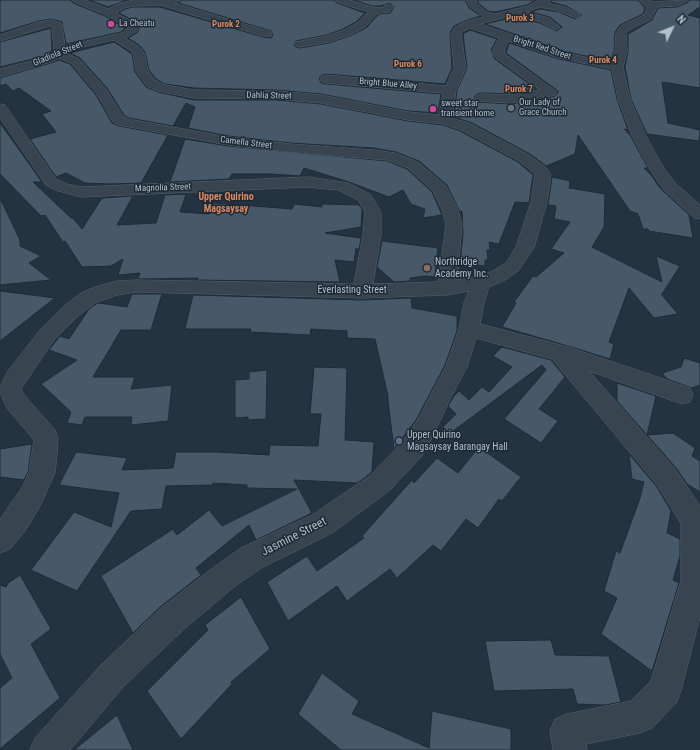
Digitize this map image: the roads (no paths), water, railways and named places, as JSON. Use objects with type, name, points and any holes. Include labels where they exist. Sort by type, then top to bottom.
[{"type":"street","points":[[76,0],[110,13],[134,27],[129,33],[117,38]]},
{"type":"street","points":[[110,13],[121,6],[133,3],[176,0]]},
{"type":"street","points":[[340,0],[378,6]]},
{"type":"street","points":[[471,0],[473,5],[484,14],[493,17]]},
{"type":"street","points":[[683,0],[675,3],[647,3],[651,13],[648,17],[625,28],[621,33],[621,51],[617,67],[624,99],[639,136],[656,168],[669,186],[700,214]]},
{"type":"street","points":[[161,2],[267,34]]},
{"type":"street","points":[[544,2],[576,15]]},
{"type":"street","points":[[445,120],[450,90],[460,68],[456,34],[459,29],[469,24],[493,17],[531,8],[544,2],[568,2]]},
{"type":"street","points":[[300,44],[329,39],[348,32],[361,25],[378,6]]},
{"type":"street","points":[[512,12],[545,20],[555,27]]},
{"type":"street","points":[[0,38],[35,26],[54,23],[57,25],[60,53]]},
{"type":"street","name":"Bright Red Street","points":[[469,24],[570,58],[617,67]]},
{"type":"street","points":[[481,98],[511,99],[551,92],[500,56],[498,51],[505,36]]},
{"type":"street","name":"Gladiola Street","points":[[0,73],[45,61],[65,49],[86,42],[117,38]]},
{"type":"street","name":"Dahlia Street","points":[[117,38],[134,48],[138,53],[142,71],[151,83],[162,88],[194,94],[277,95],[314,98],[408,116],[445,120]]},
{"type":"street","name":"Camella Street","points":[[60,53],[63,56],[75,61],[102,92],[118,119],[124,122],[228,141],[290,148],[390,156],[413,165],[440,189],[450,210],[454,225],[447,288]]},
{"type":"street","name":"Bright Blue Alley","points":[[326,79],[450,90]]},
{"type":"street","name":"Magnolia Street","points":[[0,108],[51,182],[61,187],[81,192],[308,182],[342,186],[364,197],[373,212],[372,235],[362,290]]},
{"type":"street","name":"Everlasting Street","points":[[0,539],[12,527],[31,497],[42,473],[45,454],[46,437],[7,404],[10,389],[16,377],[47,335],[71,311],[88,298],[117,288],[137,286],[362,290],[447,288],[481,283],[498,276],[512,267],[525,248],[539,202],[543,174],[524,158],[499,143],[466,127],[445,120]]},
{"type":"street","name":"Jasmine Street","points":[[47,750],[112,676],[172,619],[219,581],[251,558],[322,524],[380,483],[412,449],[426,427],[439,398],[456,367],[469,329],[474,303],[481,283]]},
{"type":"street","points":[[469,329],[559,353],[682,395]]},
{"type":"street","points":[[559,353],[628,430],[667,478],[694,521],[695,580],[665,690],[640,716],[567,731],[570,750]]},
{"type":"waterway","points":[[518,51],[516,49],[521,44],[548,43]]},
{"type":"place","name":"La Cheatu","points":[[111,24]]},
{"type":"place","name":"Our Lady of Grace Church","points":[[511,108]]},
{"type":"place","name":"sweet star transient home","points":[[433,109]]},
{"type":"place","name":"Northridge Academy Inc.","points":[[427,268]]},
{"type":"place","name":"Upper Quirino Magsaysay Barangay Hall","points":[[399,441]]},
{"type":"district","name":"Purok 3","points":[[520,19]]},
{"type":"district","name":"Purok 2","points":[[226,25]]},
{"type":"district","name":"Purok 4","points":[[603,61]]},
{"type":"district","name":"Purok 6","points":[[408,65]]},
{"type":"district","name":"Purok 7","points":[[519,90]]},
{"type":"district","name":"Upper Quirino Magsaysay","points":[[226,202]]}]
